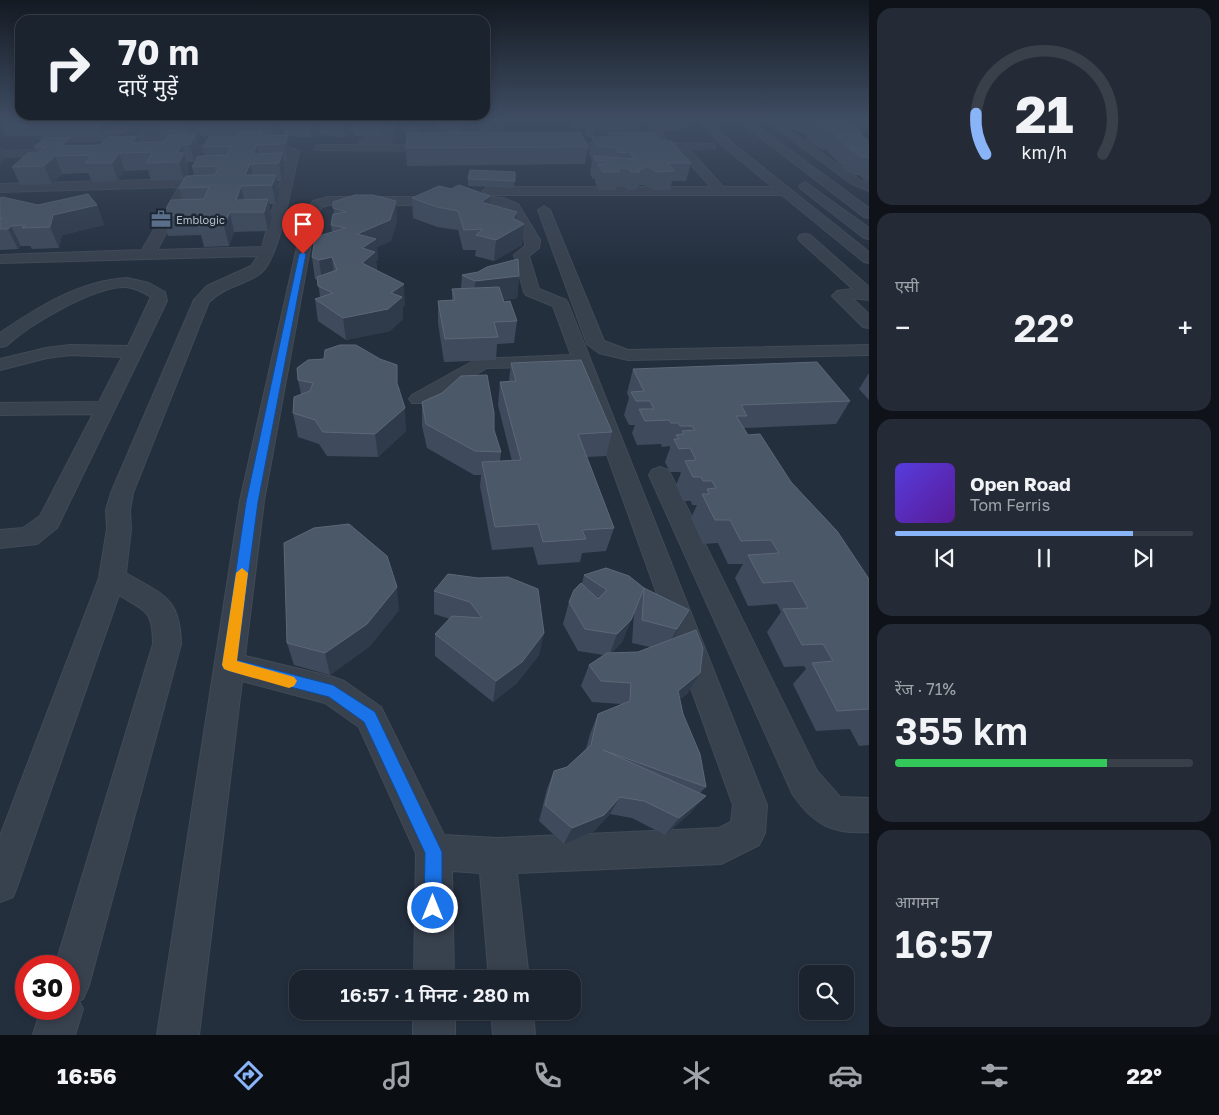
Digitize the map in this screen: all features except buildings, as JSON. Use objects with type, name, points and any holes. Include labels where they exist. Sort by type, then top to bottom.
[{"type":"street","points":[[0,884],[112,578],[119,529],[118,510],[122,493],[202,300],[214,289],[257,269],[268,250],[289,169]]},
{"type":"street","points":[[701,169],[719,189]]},
{"type":"street","points":[[753,169],[784,189],[869,259]]},
{"type":"street","points":[[809,169],[869,214]]},
{"type":"street","points":[[839,169],[856,182],[869,187]]},
{"type":"street","points":[[792,175],[869,235]]},
{"type":"street","points":[[0,188],[189,179],[147,255]]},
{"type":"street","points":[[312,192],[719,189],[752,186],[784,189]]},
{"type":"street","points":[[178,1035],[252,502],[310,216],[317,204],[328,200],[489,201],[510,204],[533,240],[532,248],[520,255],[532,292],[560,303],[750,805],[747,833],[721,846],[497,856],[434,852]]},
{"type":"street","points":[[544,210],[596,344],[605,349],[628,355],[869,350]]},
{"type":"street","points":[[805,238],[868,294]]},
{"type":"street","points":[[0,259],[268,250]]},
{"type":"street","points":[[0,342],[62,302],[95,288],[121,283],[146,287],[159,294],[159,301],[49,522],[28,537],[0,540]]},
{"type":"street","points":[[868,294],[843,294],[840,296],[869,323]]},
{"type":"street","points":[[0,365],[46,353],[70,350],[134,352]]},
{"type":"street","points":[[419,399],[483,363],[582,360]]},
{"type":"street","points":[[0,409],[106,408]]},
{"type":"street","points":[[660,475],[806,783],[820,803],[842,817],[869,815]]},
{"type":"street","points":[[78,955],[167,644],[167,625],[161,608],[112,578]]},
{"type":"street","points":[[229,665],[333,692],[370,717],[434,852],[434,970]]},
{"type":"street","points":[[497,856],[508,970]]},
{"type":"street","points":[[54,1035],[59,1020]]},
{"type":"street","points":[[434,1020],[434,1035]]},
{"type":"street","points":[[513,1020],[514,1035]]},
{"type":"slow traffic","points":[[242,573],[229,665],[289,681]]},
{"type":"place","name":"Emblogic","points":[[161,219]]},
{"type":"route","points":[[303,254],[252,502],[229,665],[333,692],[370,717],[434,852],[433,908]]}]
